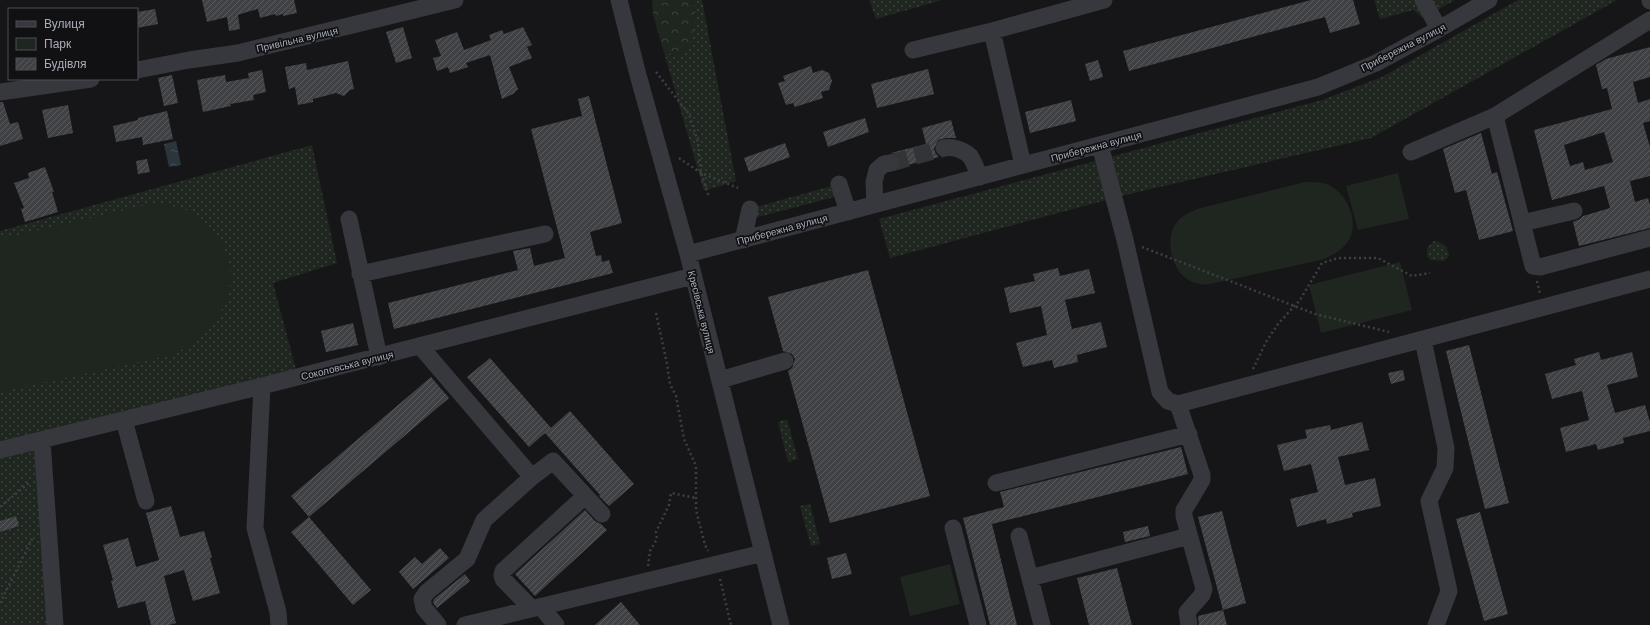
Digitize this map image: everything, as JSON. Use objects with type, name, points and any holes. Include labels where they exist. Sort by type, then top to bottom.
[{"type":"street","name":"Привільна вулиця","points":[[138,70],[189,60],[238,53],[454,0]]},
{"type":"street","name":"Кресівська вулиця","points":[[620,0],[638,75],[688,254],[781,625]]},
{"type":"street","points":[[913,50],[992,31],[1104,0]]},
{"type":"street","points":[[1423,0],[1439,29]]},
{"type":"street","name":"Прибережна вулиця","points":[[688,254],[1318,87],[1376,63],[1489,0]]},
{"type":"street","points":[[1411,152],[1494,116],[1650,20]]},
{"type":"street","points":[[992,31],[1023,165]]},
{"type":"street","points":[[0,92],[84,80]]},
{"type":"street","points":[[1494,116],[1533,266],[1540,267],[1650,238]]},
{"type":"street","points":[[1100,145],[1125,240],[1160,392],[1168,401],[1178,404],[1650,279]]},
{"type":"street","points":[[944,148],[950,147],[961,150],[970,156],[980,177]]},
{"type":"street","points":[[875,204],[874,182],[877,170],[884,164],[891,163]]},
{"type":"street","points":[[839,184],[848,212]]},
{"type":"street","points":[[743,240],[750,209]]},
{"type":"street","points":[[1522,223],[1574,211]]},
{"type":"street","points":[[349,219],[379,357]]},
{"type":"street","points":[[360,274],[545,234]]},
{"type":"street","name":"Соколовська вулиця","points":[[0,450],[379,357],[693,276]]},
{"type":"street","points":[[1423,340],[1446,448],[1445,468],[1429,501],[1449,591],[1436,625]]},
{"type":"street","points":[[420,346],[532,477]]},
{"type":"street","points":[[720,380],[785,361]]},
{"type":"street","points":[[262,386],[255,528],[278,612],[279,625]]},
{"type":"street","points":[[1178,404],[1202,475],[1202,480],[1184,510],[1189,536],[1204,589],[1202,595],[1187,612],[1189,625]]},
{"type":"street","points":[[124,420],[146,501]]},
{"type":"street","points":[[996,483],[1189,434]]},
{"type":"street","points":[[42,440],[55,625]]},
{"type":"street","points":[[438,625],[424,608],[422,600],[427,592],[467,559],[484,520],[553,460],[602,514]]},
{"type":"street","points":[[556,625],[503,579],[502,575],[503,571],[585,496]]},
{"type":"street","points":[[953,528],[978,625]]},
{"type":"street","points":[[1018,536],[1042,625]]},
{"type":"street","points":[[1030,578],[1189,536]]},
{"type":"street","points":[[465,625],[763,553]]},
{"type":"path","points":[[656,72],[688,114],[698,142],[701,173],[709,197]]},
{"type":"path","points":[[679,158],[701,173],[738,188]]},
{"type":"path","points":[[1125,240],[1315,314],[1392,332]]},
{"type":"path","points":[[1248,373],[1254,368],[1262,350],[1278,324],[1300,300],[1322,263],[1338,258],[1378,258],[1412,276],[1430,273]]},
{"type":"path","points":[[1533,266],[1543,308]]},
{"type":"path","points":[[656,313],[670,384],[676,396],[684,439],[696,466],[696,510],[705,545],[717,565],[731,625]]},
{"type":"path","points":[[0,507],[44,471]]},
{"type":"path","points":[[642,583],[648,567],[650,551],[657,540],[656,532],[669,505],[671,493],[696,498]]},
{"type":"path","points":[[0,603],[36,533]]},
{"type":"green space","points":[[652,0],[693,0],[696,15],[690,45],[676,58],[663,49],[653,15]]},
{"type":"green space","points":[[693,0],[702,0],[736,181],[704,191],[663,49],[676,58],[696,15]]},
{"type":"green space","points":[[869,0],[942,0],[876,19]]},
{"type":"green space","points":[[1374,0],[1455,0],[1423,18],[1413,10],[1380,19]]},
{"type":"green space","points":[[1518,0],[1617,0],[1371,138],[1129,194],[890,258],[879,219],[1322,100],[1382,77]]},
{"type":"green space","points":[[312,145],[337,263],[273,283],[298,377],[42,440],[59,625],[0,625],[0,231]]},
{"type":"green space","points":[[1398,173],[1409,219],[1358,230],[1346,186]]},
{"type":"green space","points":[[1305,182],[1327,184],[1340,193],[1349,207],[1353,223],[1352,231],[1348,242],[1338,252],[1321,260],[1205,285],[1190,281],[1178,270],[1173,258],[1170,244],[1172,231],[1182,217],[1197,209]]},
{"type":"green space","points":[[835,185],[838,196],[754,218],[756,207]]},
{"type":"green space","points":[[146,205],[172,206],[187,210],[205,222],[219,239],[227,257],[231,277],[227,298],[222,311],[211,327],[189,346],[171,355],[0,392],[0,239]]},
{"type":"green space","points":[[1434,241],[1443,244],[1448,250],[1449,256],[1444,261],[1430,260],[1427,255],[1427,248]]},
{"type":"green space","points":[[1400,262],[1412,310],[1321,333],[1309,285]]},
{"type":"green space","points":[[787,419],[798,459],[788,462],[778,422]]},
{"type":"green space","points":[[810,504],[820,544],[811,546],[800,506]]},
{"type":"green space","points":[[950,564],[960,604],[910,616],[900,577]]},
{"type":"water","points":[[176,141],[181,165],[169,167],[164,144]]},
{"type":"building","points":[[202,0],[294,0],[297,13],[283,16],[283,14],[276,16],[275,14],[260,18],[258,9],[238,15],[240,29],[229,31],[227,17],[207,22]]},
{"type":"building","points":[[1311,0],[1353,0],[1360,24],[1330,33],[1325,17],[1129,71],[1123,51]]},
{"type":"building","points":[[155,9],[158,24],[138,28],[138,12]]},
{"type":"building","points":[[403,27],[412,58],[396,63],[386,32]]},
{"type":"building","points":[[523,27],[532,45],[527,47],[532,58],[509,67],[518,89],[513,94],[502,99],[490,55],[466,63],[468,67],[450,73],[448,67],[437,71],[433,58],[441,56],[435,40],[457,32],[464,50],[491,40],[489,35],[502,30],[504,34]]},
{"type":"building","points":[[1650,47],[1650,77],[1633,82],[1638,103],[1650,99],[1650,121],[1643,123],[1650,147],[1650,176],[1630,181],[1635,202],[1648,198],[1650,205],[1650,228],[1579,246],[1573,222],[1583,216],[1610,208],[1604,186],[1552,200],[1534,130],[1612,109],[1607,88],[1602,89],[1596,65],[1606,59]],"holes":[[[1604,132],[1613,162],[1585,170],[1583,162],[1570,166],[1564,145]]]},
{"type":"building","points":[[1098,60],[1103,77],[1090,81],[1085,64]]},
{"type":"building","points":[[348,61],[354,89],[350,90],[344,96],[336,93],[313,99],[313,102],[298,105],[295,87],[289,89],[285,67],[306,63],[307,70]]},
{"type":"building","points":[[811,66],[813,73],[822,70],[829,73],[832,81],[829,90],[821,92],[823,98],[795,107],[793,103],[786,105],[778,83],[785,81],[783,76]]},
{"type":"building","points":[[928,69],[934,94],[877,108],[871,84]]},
{"type":"building","points":[[262,70],[266,92],[253,95],[254,100],[230,104],[231,106],[203,112],[197,80],[225,75],[226,82],[249,78],[248,73]]},
{"type":"building","points":[[172,75],[178,103],[164,106],[158,78]]},
{"type":"building","points":[[589,96],[622,223],[590,232],[596,256],[601,255],[602,262],[609,260],[613,273],[394,329],[388,303],[518,270],[513,251],[530,248],[534,266],[565,258],[531,129],[582,116],[578,99]]},
{"type":"building","points":[[1071,100],[1076,121],[1030,133],[1025,112]]},
{"type":"building","points":[[0,102],[3,102],[10,124],[18,122],[23,139],[0,146]]},
{"type":"building","points":[[68,105],[73,133],[48,138],[42,110]]},
{"type":"building","points":[[167,111],[173,139],[143,145],[142,137],[116,142],[113,126]]},
{"type":"building","points":[[865,118],[869,132],[828,147],[823,132]]},
{"type":"building","points":[[951,120],[956,138],[938,140],[934,149],[939,157],[900,167],[901,162],[899,157],[891,153],[926,144],[922,128]]},
{"type":"building","points":[[1481,133],[1492,174],[1497,172],[1513,231],[1479,240],[1466,190],[1455,193],[1443,149]]},
{"type":"building","points":[[785,143],[790,157],[749,172],[744,158]]},
{"type":"building","points":[[147,159],[150,172],[138,174],[136,161]]},
{"type":"building","points":[[45,167],[54,192],[52,192],[58,212],[25,222],[21,209],[24,208],[14,183],[29,178],[28,173]]},
{"type":"building","points":[[1058,268],[1060,276],[1089,269],[1095,293],[1065,300],[1072,329],[1101,322],[1107,347],[1077,355],[1078,362],[1054,368],[1052,360],[1023,367],[1016,343],[1047,335],[1041,306],[1010,313],[1004,288],[1035,281],[1033,274]]},
{"type":"building","points":[[868,270],[930,496],[830,523],[788,371],[792,368],[795,359],[792,354],[783,351],[768,297]]},
{"type":"building","points":[[353,323],[358,345],[326,352],[321,331]]},
{"type":"building","points":[[1469,345],[1509,503],[1485,509],[1446,351]]},
{"type":"building","points":[[1599,352],[1601,360],[1632,352],[1638,377],[1607,385],[1615,413],[1645,405],[1650,422],[1650,431],[1623,438],[1624,443],[1598,450],[1596,444],[1566,452],[1560,428],[1589,420],[1582,391],[1552,399],[1545,374],[1576,365],[1574,359]]},
{"type":"building","points":[[490,358],[551,428],[529,447],[467,377]]},
{"type":"building","points":[[1403,370],[1405,380],[1391,384],[1388,373]]},
{"type":"building","points":[[431,377],[449,398],[309,517],[291,496]]},
{"type":"building","points":[[570,411],[634,484],[609,506],[545,433]]},
{"type":"building","points":[[1362,422],[1369,450],[1338,457],[1345,485],[1375,478],[1381,506],[1352,513],[1353,517],[1327,524],[1326,519],[1297,527],[1290,499],[1318,492],[1311,464],[1284,471],[1277,445],[1307,438],[1305,430],[1330,425],[1331,430]]},
{"type":"building","points":[[1181,447],[1188,474],[992,524],[1017,625],[990,625],[963,518],[1004,507],[1000,492]]},
{"type":"building","points":[[171,506],[180,537],[204,531],[212,557],[210,558],[220,593],[193,601],[184,570],[164,576],[176,623],[169,625],[151,625],[145,601],[118,608],[111,581],[113,580],[103,545],[128,538],[136,567],[159,560],[146,513]]},
{"type":"building","points":[[585,510],[595,521],[607,530],[535,596],[515,574]]},
{"type":"building","points":[[1222,511],[1246,603],[1223,610],[1198,517]]},
{"type":"building","points":[[1480,512],[1508,614],[1484,621],[1456,519]]},
{"type":"building","points":[[16,516],[19,526],[0,532],[0,521]]},
{"type":"building","points":[[309,517],[371,590],[353,605],[291,532]]},
{"type":"building","points":[[1148,526],[1150,536],[1125,542],[1123,532]]},
{"type":"building","points":[[440,548],[449,558],[413,589],[399,572],[415,557],[422,564]]},
{"type":"building","points":[[846,553],[852,574],[832,579],[827,558]]},
{"type":"building","points":[[1117,568],[1132,625],[1089,625],[1077,578]]},
{"type":"building","points":[[465,574],[470,581],[437,608],[433,603],[434,599]]},
{"type":"building","points":[[621,602],[640,625],[595,625]]},
{"type":"building","points":[[1223,610],[1227,625],[1199,625],[1198,616]]},
{"type":"tunnel","points":[[891,163],[944,148]]}]
